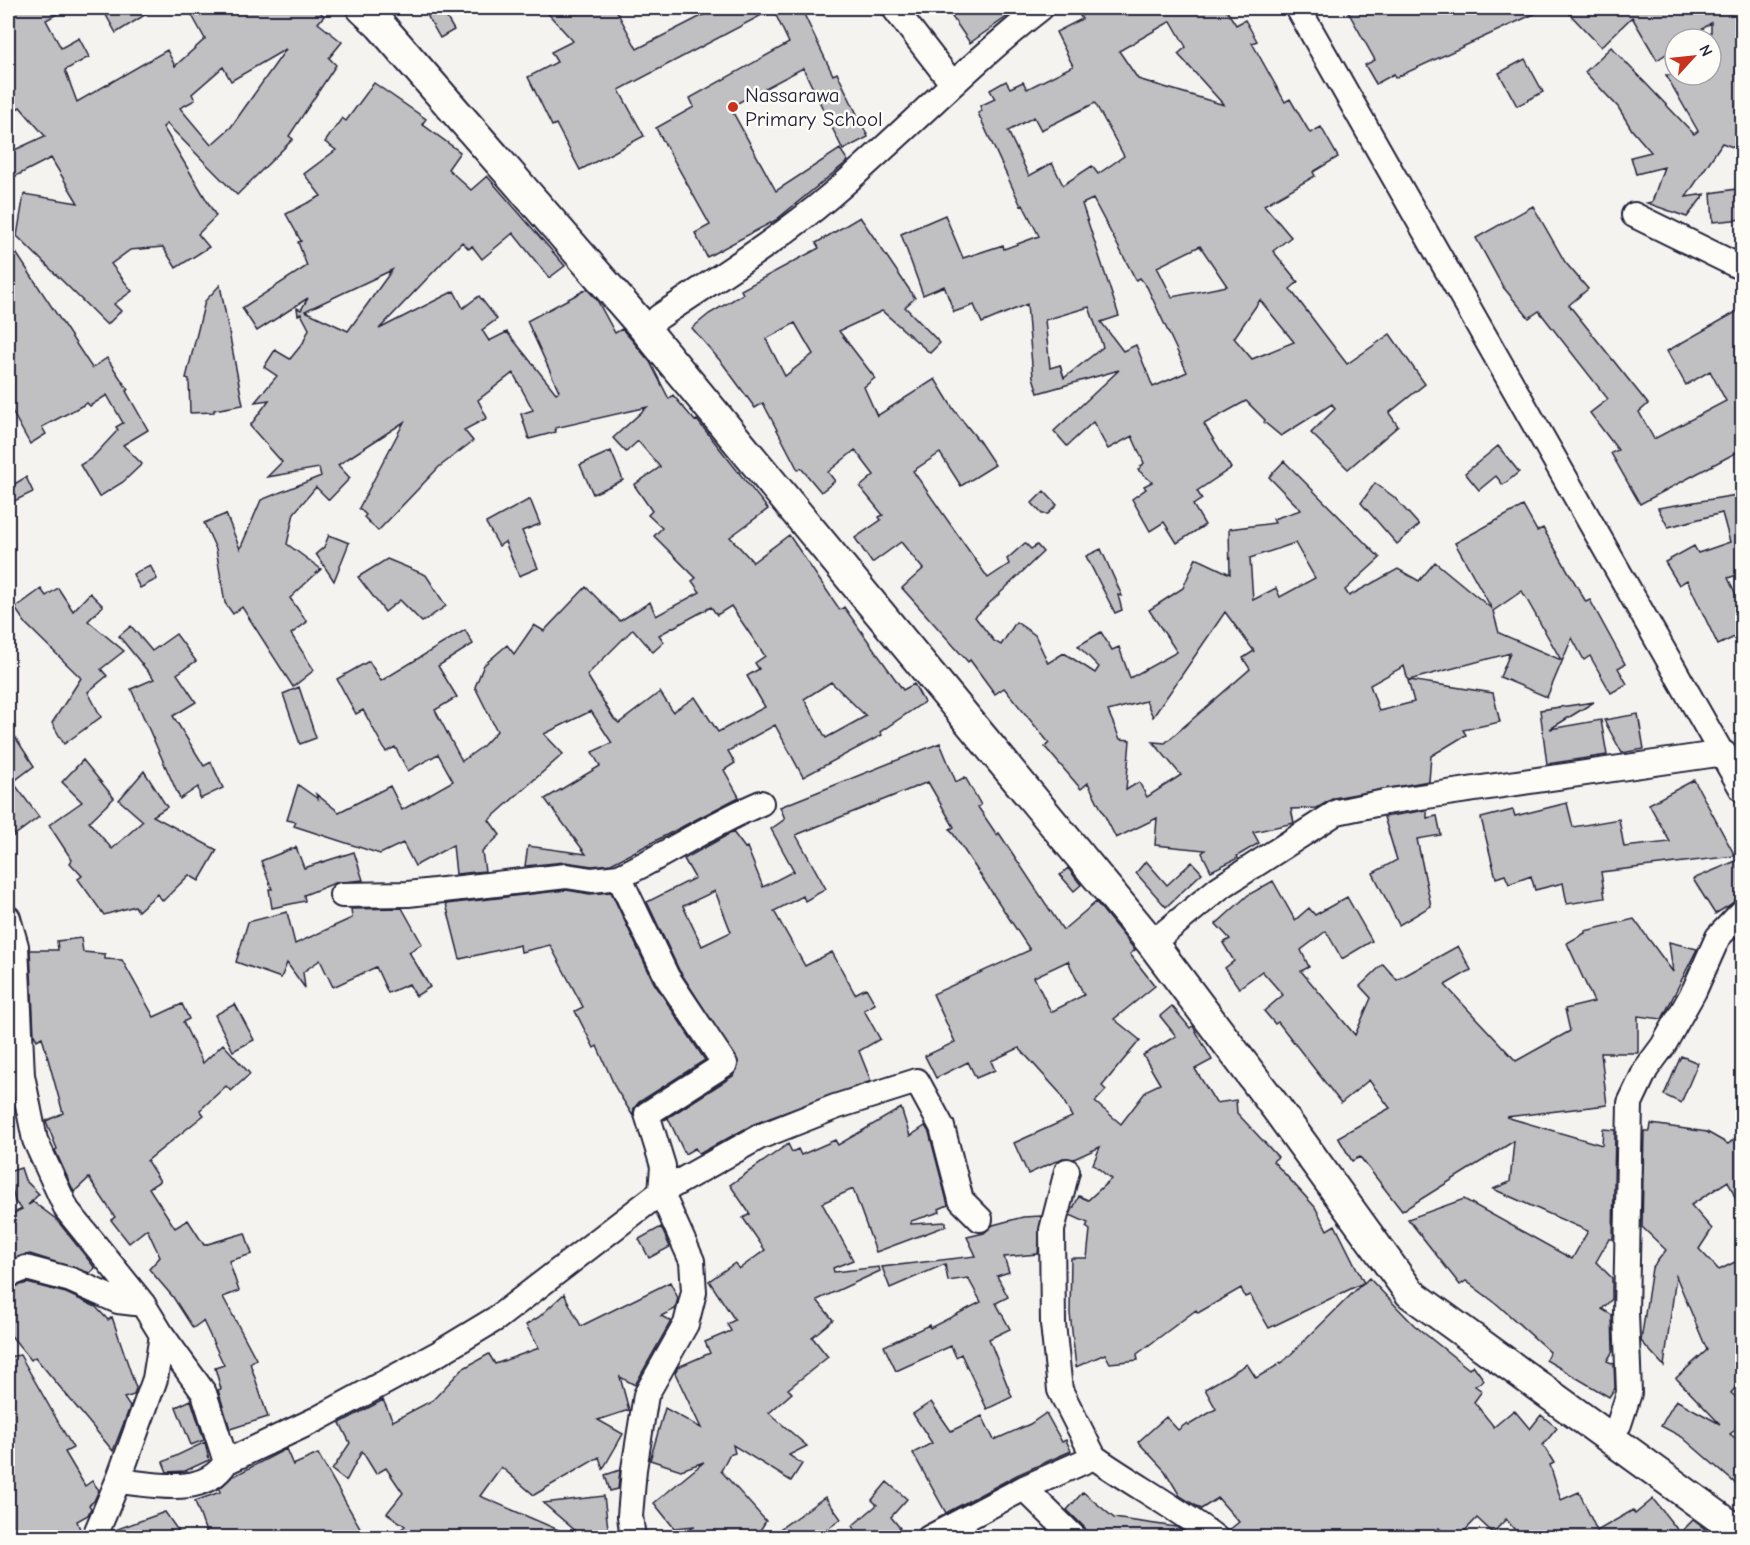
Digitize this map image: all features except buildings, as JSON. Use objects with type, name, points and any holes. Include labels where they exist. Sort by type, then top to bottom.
[{"type":"street","points":[[362,8],[380,25],[644,328],[1146,935],[1277,1109],[1410,1293],[1743,1534]]},
{"type":"street","points":[[383,8],[659,317],[859,575],[1163,934],[1424,1278],[1619,1424],[1743,1510]]},
{"type":"street","points":[[894,8],[952,83]]},
{"type":"street","points":[[659,317],[764,246],[830,196],[952,83],[1041,8]]},
{"type":"street","points":[[1298,8],[1743,789]]},
{"type":"street","points":[[1634,215],[1743,267]]},
{"type":"street","points":[[1163,934],[1219,888],[1337,812],[1385,802],[1724,753]]},
{"type":"street","points":[[342,895],[408,894],[566,876],[592,880],[619,877],[669,853],[718,822],[761,803]]},
{"type":"street","points":[[619,877],[667,977],[725,1064],[647,1113],[663,1166],[661,1192],[692,1261],[694,1292],[686,1324],[646,1395],[634,1469],[630,1516],[633,1538]]},
{"type":"street","points":[[1619,1424],[1629,1393],[1626,1313],[1630,1103],[1646,1069],[1663,1046],[1694,992],[1718,937],[1743,912]]},
{"type":"street","points":[[8,918],[16,946],[22,1075],[35,1140],[67,1210],[143,1304],[162,1335],[204,1393],[226,1462]]},
{"type":"street","points":[[118,1480],[185,1487],[219,1474],[226,1462],[316,1419],[439,1353],[497,1318],[661,1192],[759,1137],[835,1107],[917,1081],[942,1127],[960,1200],[980,1219]]},
{"type":"street","points":[[1067,1171],[1052,1230],[1053,1324],[1060,1390],[1094,1457],[1136,1486],[1180,1511],[1216,1538]]},
{"type":"street","points":[[8,1275],[26,1268],[71,1280],[118,1301],[143,1304]]},
{"type":"street","points":[[94,1538],[155,1379],[162,1335]]},
{"type":"street","points":[[929,1538],[1024,1488],[1094,1457]]},
{"type":"street","points":[[1024,1488],[1075,1538]]},
{"type":"place","name":"Nassarawa Primary School","points":[[733,107]]}]
